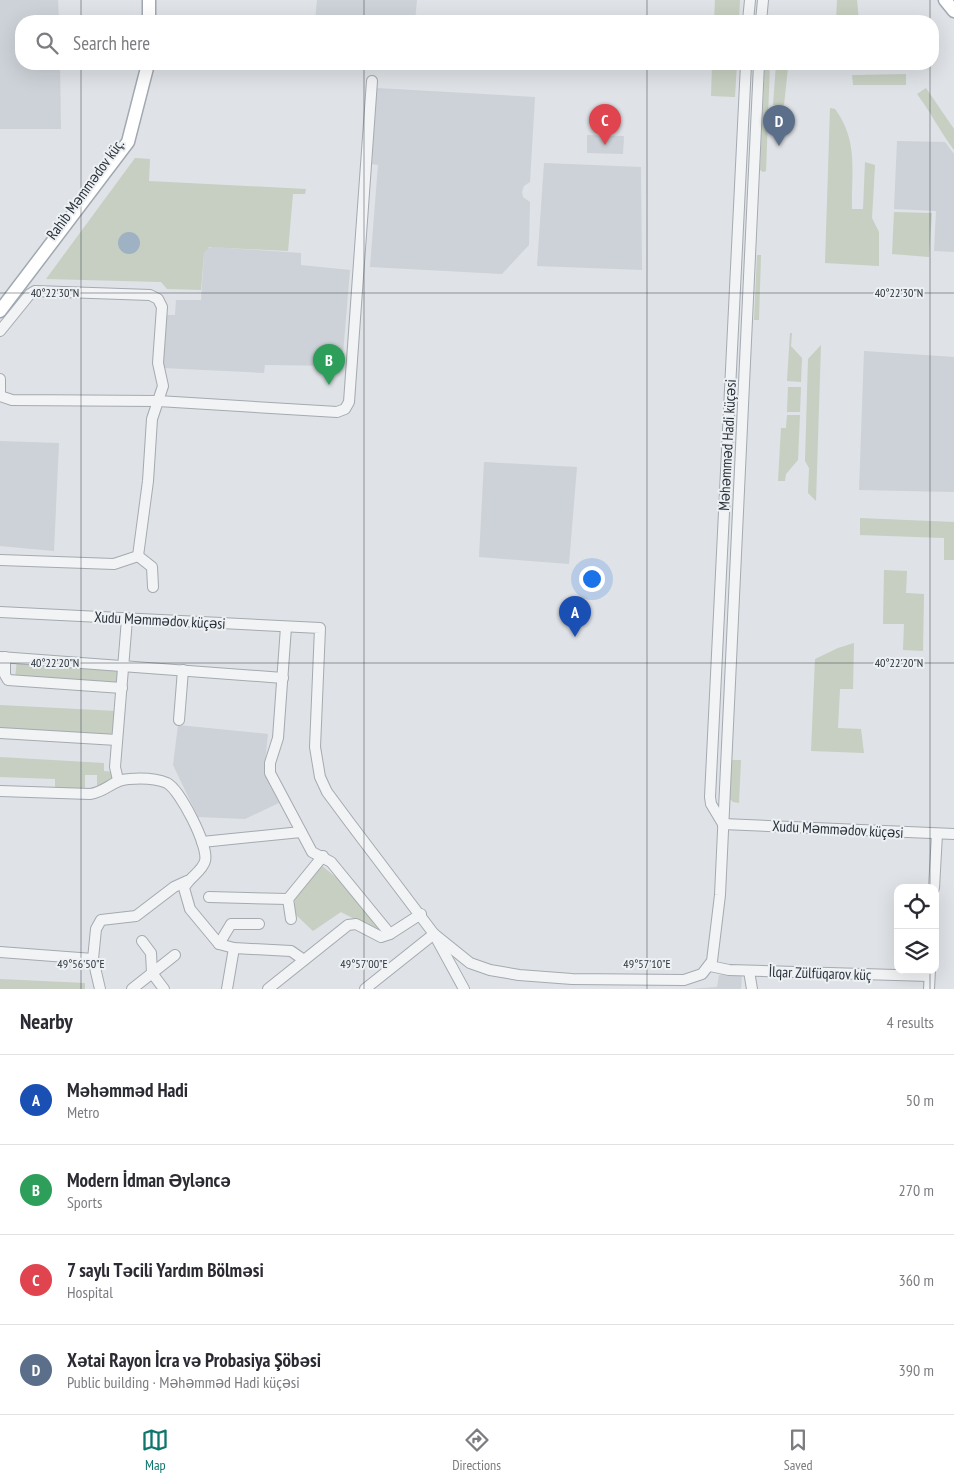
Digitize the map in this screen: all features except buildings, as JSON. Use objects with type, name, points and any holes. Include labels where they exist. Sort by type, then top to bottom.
[{"type":"main road","points":[[149,0],[151,15]]},
{"type":"main road","points":[[153,15],[155,0]]},
{"type":"main road","points":[[945,0],[954,11]]},
{"type":"main road","name":"Rahib Məmmədov küç.","points":[[0,302],[125,141],[141,70]]},
{"type":"main road","points":[[0,311],[125,141],[146,70]]},
{"type":"street","points":[[749,15],[750,0]]},
{"type":"street","points":[[762,15],[763,0]]},
{"type":"street","name":"Məhəmməd Hadi küçəsi","points":[[723,824],[711,804],[710,797],[746,70]]},
{"type":"street","name":"Məhəmməd Hadi küçəsi","points":[[710,966],[717,931],[723,824],[759,70]]},
{"type":"street","points":[[0,378],[0,396],[12,400],[158,401],[342,411],[347,406],[367,171],[372,81]]},
{"type":"street","points":[[0,331],[30,294],[35,291],[154,297],[162,307],[158,363],[164,386],[152,418],[148,481],[138,556]]},
{"type":"street","points":[[722,546],[735,547]]},
{"type":"street","points":[[0,560],[114,564],[138,556]]},
{"type":"street","points":[[138,556],[152,567],[153,587]]},
{"type":"street","name":"Xudu Məmmədov küçəsi","points":[[0,612],[320,628],[314,747],[320,777],[350,823],[420,914]]},
{"type":"street","points":[[118,780],[115,767],[127,619]]},
{"type":"street","points":[[286,627],[278,738],[270,763],[270,773],[312,852],[323,856],[331,862],[390,934]]},
{"type":"street","points":[[122,688],[8,680],[4,675],[2,657],[283,678]]},
{"type":"street","points":[[179,720],[183,670]]},
{"type":"street","points":[[0,733],[117,740]]},
{"type":"street","points":[[0,790],[90,794],[104,790],[118,780],[145,778],[168,784],[174,789],[202,842],[205,852],[204,864],[187,881],[174,886],[143,913],[101,920],[96,929],[93,959],[100,989]]},
{"type":"street","name":"Xudu Məmmədov küçəsi","points":[[723,824],[954,834]]},
{"type":"street","points":[[202,842],[302,832]]},
{"type":"street","points":[[934,884],[937,834]]},
{"type":"street","points":[[291,919],[288,898],[323,856]]},
{"type":"street","points":[[187,881],[184,893],[190,909],[219,944],[234,948],[291,952],[304,960]]},
{"type":"street","points":[[209,897],[288,898]]},
{"type":"street","points":[[268,989],[352,923],[378,936],[390,934],[420,914],[434,934],[464,989]]},
{"type":"street","points":[[219,944],[231,924],[259,924]]},
{"type":"street","points":[[434,934],[470,963],[490,970],[519,975],[572,979],[684,980],[696,978],[710,966]]},
{"type":"street","points":[[365,989],[434,934]]},
{"type":"street","points":[[142,941],[151,952],[152,973],[164,989]]},
{"type":"street","points":[[228,989],[234,948]]},
{"type":"street","points":[[0,952],[93,959]]},
{"type":"street","points":[[132,989],[175,955]]},
{"type":"street","name":"İlqar Zülfüqarov küç","points":[[710,966],[749,971],[894,973]]},
{"type":"street","points":[[749,971],[752,989]]},
{"type":"street","name":"İlqar Zülfüqarov küç","points":[[928,989],[929,974]]},
{"type":"shaded area","points":[[0,0],[58,0],[59,15],[15,15],[15,70],[60,70],[61,129],[0,129]]},
{"type":"shaded area","points":[[317,0],[417,0],[416,15],[316,15]]},
{"type":"shaded area","points":[[377,88],[535,97],[530,182],[524,186],[522,192],[523,197],[530,202],[529,245],[502,274],[370,267],[378,165],[372,164]]},
{"type":"shaded area","points":[[587,135],[624,136],[623,154],[587,153]]},
{"type":"shaded area","points":[[897,141],[945,142],[954,154],[954,252],[934,251],[936,211],[894,209]]},
{"type":"shaded area","points":[[544,163],[641,167],[642,270],[537,266]]},
{"type":"shaded area","points":[[207,248],[301,253],[301,265],[350,270],[342,366],[265,365],[264,373],[163,368],[165,315],[175,315],[176,300],[201,300],[204,253]]},
{"type":"shaded area","points":[[864,351],[954,357],[954,492],[859,490]]},
{"type":"shaded area","points":[[0,441],[59,443],[54,551],[0,546]]},
{"type":"shaded area","points":[[484,462],[577,467],[569,564],[479,557]]},
{"type":"shaded area","points":[[178,725],[268,734],[264,773],[279,803],[245,819],[198,817],[173,765]]},
{"type":"shaded area","points":[[719,975],[742,975],[741,989],[688,989],[717,987]]},
{"type":"green space","points":[[715,0],[740,0],[739,15],[714,15]]},
{"type":"green space","points":[[837,0],[857,0],[858,15],[836,15]]},
{"type":"green space","points":[[712,70],[737,70],[735,97],[711,96]]},
{"type":"green space","points":[[765,70],[770,70],[766,171],[760,170]]},
{"type":"green space","points":[[776,70],[788,70],[784,105],[773,105]]},
{"type":"green space","points":[[906,74],[906,85],[853,85],[852,75]]},
{"type":"green space","points":[[926,88],[954,129],[954,150],[917,94]]},
{"type":"green space","points":[[830,108],[835,109],[843,121],[851,145],[853,170],[852,209],[863,209],[865,162],[875,165],[872,218],[879,232],[879,266],[825,263]]},
{"type":"green space","points":[[135,158],[150,159],[149,181],[306,189],[305,194],[293,194],[288,251],[209,247],[204,253],[201,290],[167,289],[161,282],[46,279]]},
{"type":"green space","points":[[894,212],[932,213],[929,257],[892,254]]},
{"type":"green space","points":[[757,255],[761,255],[759,320],[754,320]]},
{"type":"green space","points":[[790,333],[792,333],[791,346],[802,358],[801,382],[787,381]]},
{"type":"green space","points":[[821,345],[816,501],[808,493],[809,468],[805,461],[808,359]]},
{"type":"green space","points":[[788,387],[801,387],[800,412],[787,412]]},
{"type":"green space","points":[[787,415],[800,415],[798,460],[786,474],[785,481],[778,481],[781,428],[786,428]]},
{"type":"green space","points":[[860,518],[954,522],[954,560],[944,560],[944,538],[860,535]]},
{"type":"green space","points":[[884,570],[907,571],[906,593],[924,594],[923,651],[903,650],[904,624],[883,624]]},
{"type":"green space","points":[[854,643],[853,689],[840,689],[838,728],[861,729],[864,753],[811,751],[815,659]]},
{"type":"green space","points":[[17,659],[120,666],[118,687],[15,679]]},
{"type":"green space","points":[[0,705],[116,711],[115,736],[0,730]]},
{"type":"green space","points":[[0,757],[104,763],[104,771],[114,772],[114,778],[104,787],[97,787],[97,775],[85,775],[85,789],[55,788],[55,779],[0,777]]},
{"type":"green space","points":[[731,760],[741,760],[739,803],[733,802],[729,798]]},
{"type":"green space","points":[[321,865],[338,879],[382,932],[341,912],[313,931],[294,913],[295,894]]},
{"type":"green space","points":[[0,979],[85,983],[85,989],[0,989]]},
{"type":"water","points":[[125,232],[133,232],[140,239],[140,247],[133,254],[125,254],[118,247],[118,239]]},
{"type":"place","name":"7 saylı Təcili Yardım Bölməsi","points":[[605,145]]},
{"type":"place","name":"Xətai Rayon İcra və Probasiya Şöbəsi","points":[[779,146]]},
{"type":"place","name":"Modern İdman Əyləncə","points":[[329,385]]},
{"type":"place","name":"Məhəmməd Hadi","points":[[575,637]]}]
